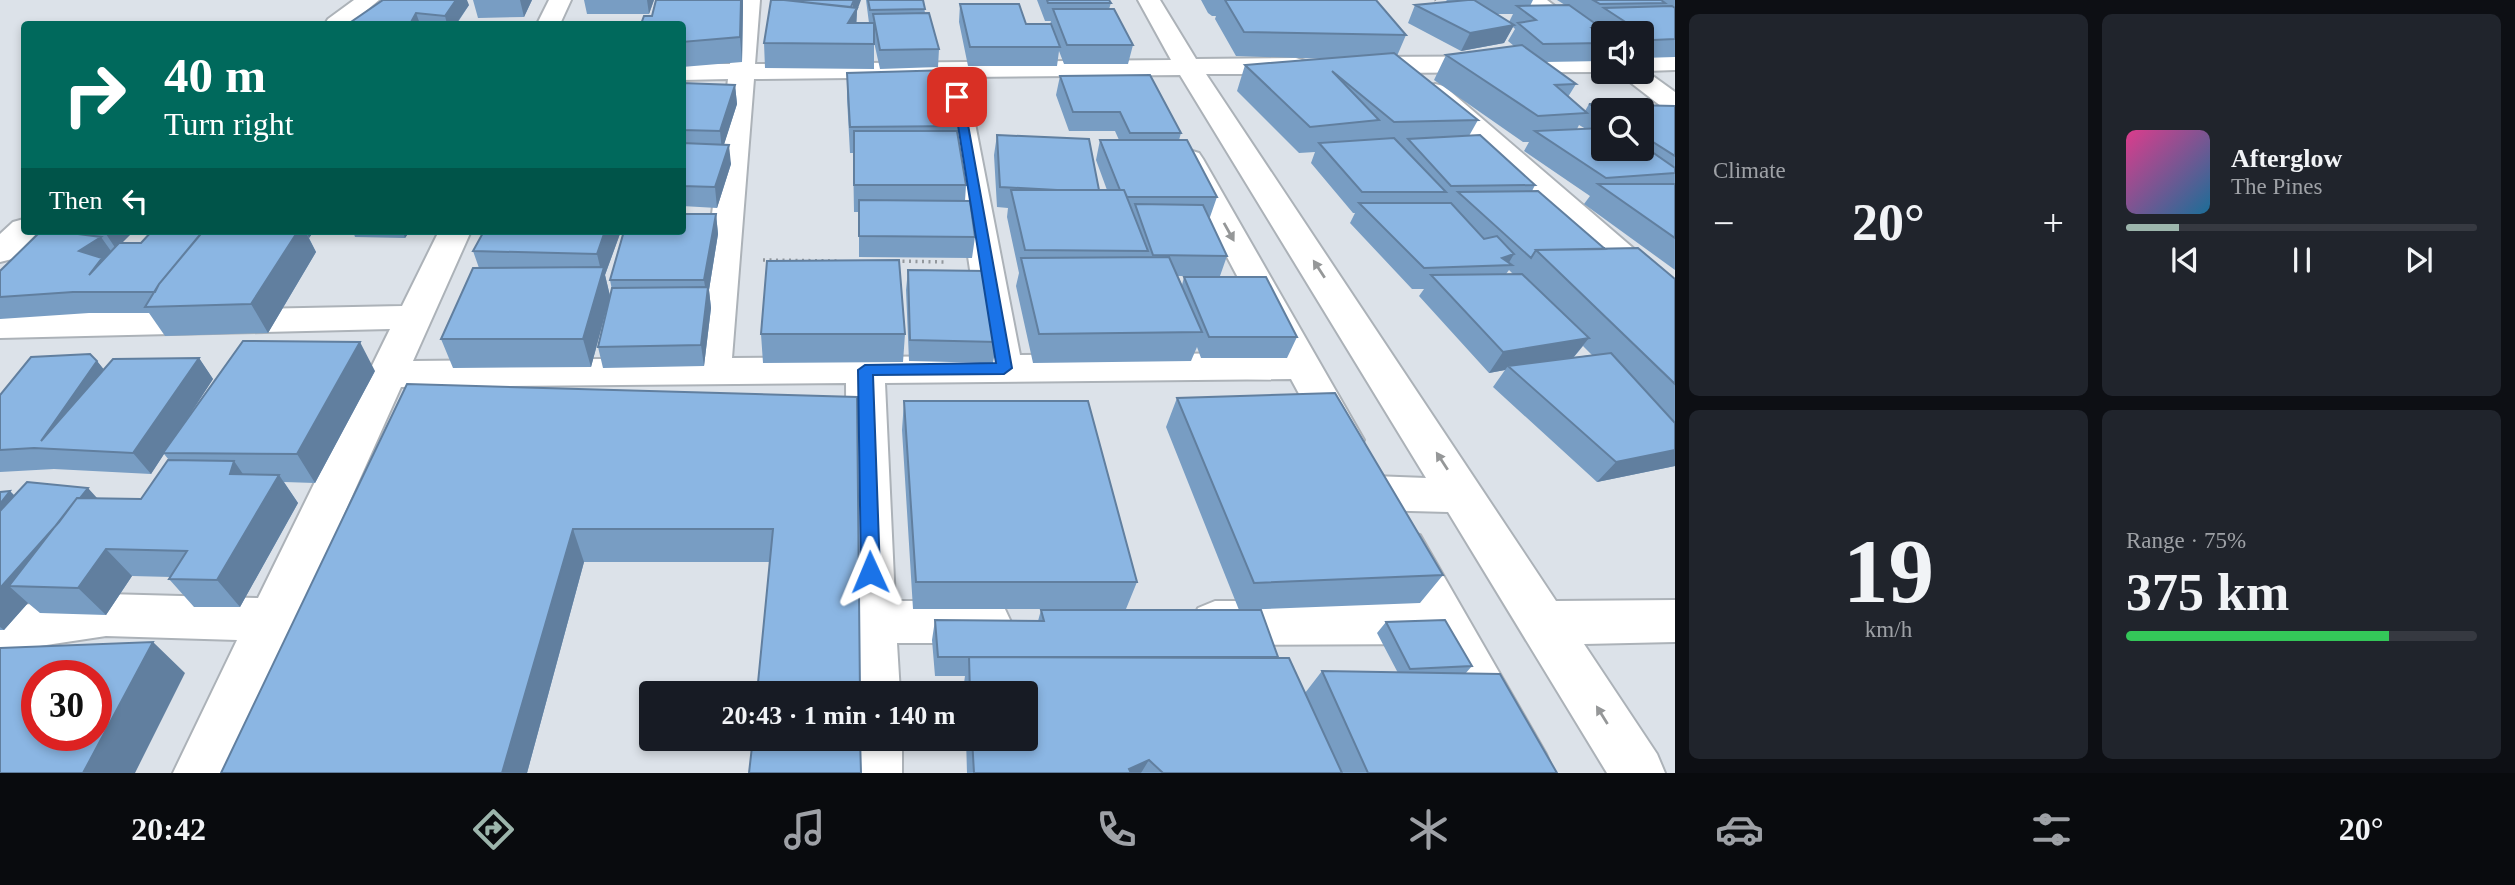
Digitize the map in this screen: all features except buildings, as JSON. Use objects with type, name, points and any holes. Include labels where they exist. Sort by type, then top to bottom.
[{"type":"street","points":[[340,21],[368,0]]},
{"type":"street","points":[[550,21],[560,0]]},
{"type":"street","points":[[712,371],[749,0]]},
{"type":"street","points":[[1149,0],[1188,67],[1465,496],[1638,773]]},
{"type":"street","points":[[1533,0],[1591,43]]},
{"type":"street","points":[[1120,33],[1527,773]]},
{"type":"street","points":[[1380,37],[1404,65],[1675,303]]},
{"type":"street","points":[[943,62],[986,262],[1004,368]]},
{"type":"street","points":[[686,72],[741,72],[943,62],[1137,67],[1591,64]]},
{"type":"street","points":[[1654,64],[1675,64]]},
{"type":"street","points":[[1647,84],[1675,104]]},
{"type":"street","points":[[0,252],[21,232]]},
{"type":"street","points":[[200,773],[453,235]]},
{"type":"street","points":[[0,326],[416,317]]},
{"type":"street","points":[[389,374],[1304,366]]},
{"type":"street","points":[[865,370],[873,681]]},
{"type":"street","points":[[1373,493],[1465,496]]},
{"type":"street","points":[[0,630],[106,615],[272,620]]},
{"type":"street","points":[[1545,623],[1675,621]]},
{"type":"street","points":[[872,622],[1023,622]]},
{"type":"street","points":[[1175,623],[1444,622]]},
{"type":"street","points":[[875,751],[876,773]]},
{"type":"path","points":[[723,259],[848,261]]},
{"type":"path","points":[[889,261],[986,262]]},
{"type":"route","points":[[870,572],[865,370],[1004,368],[957,97]]}]
